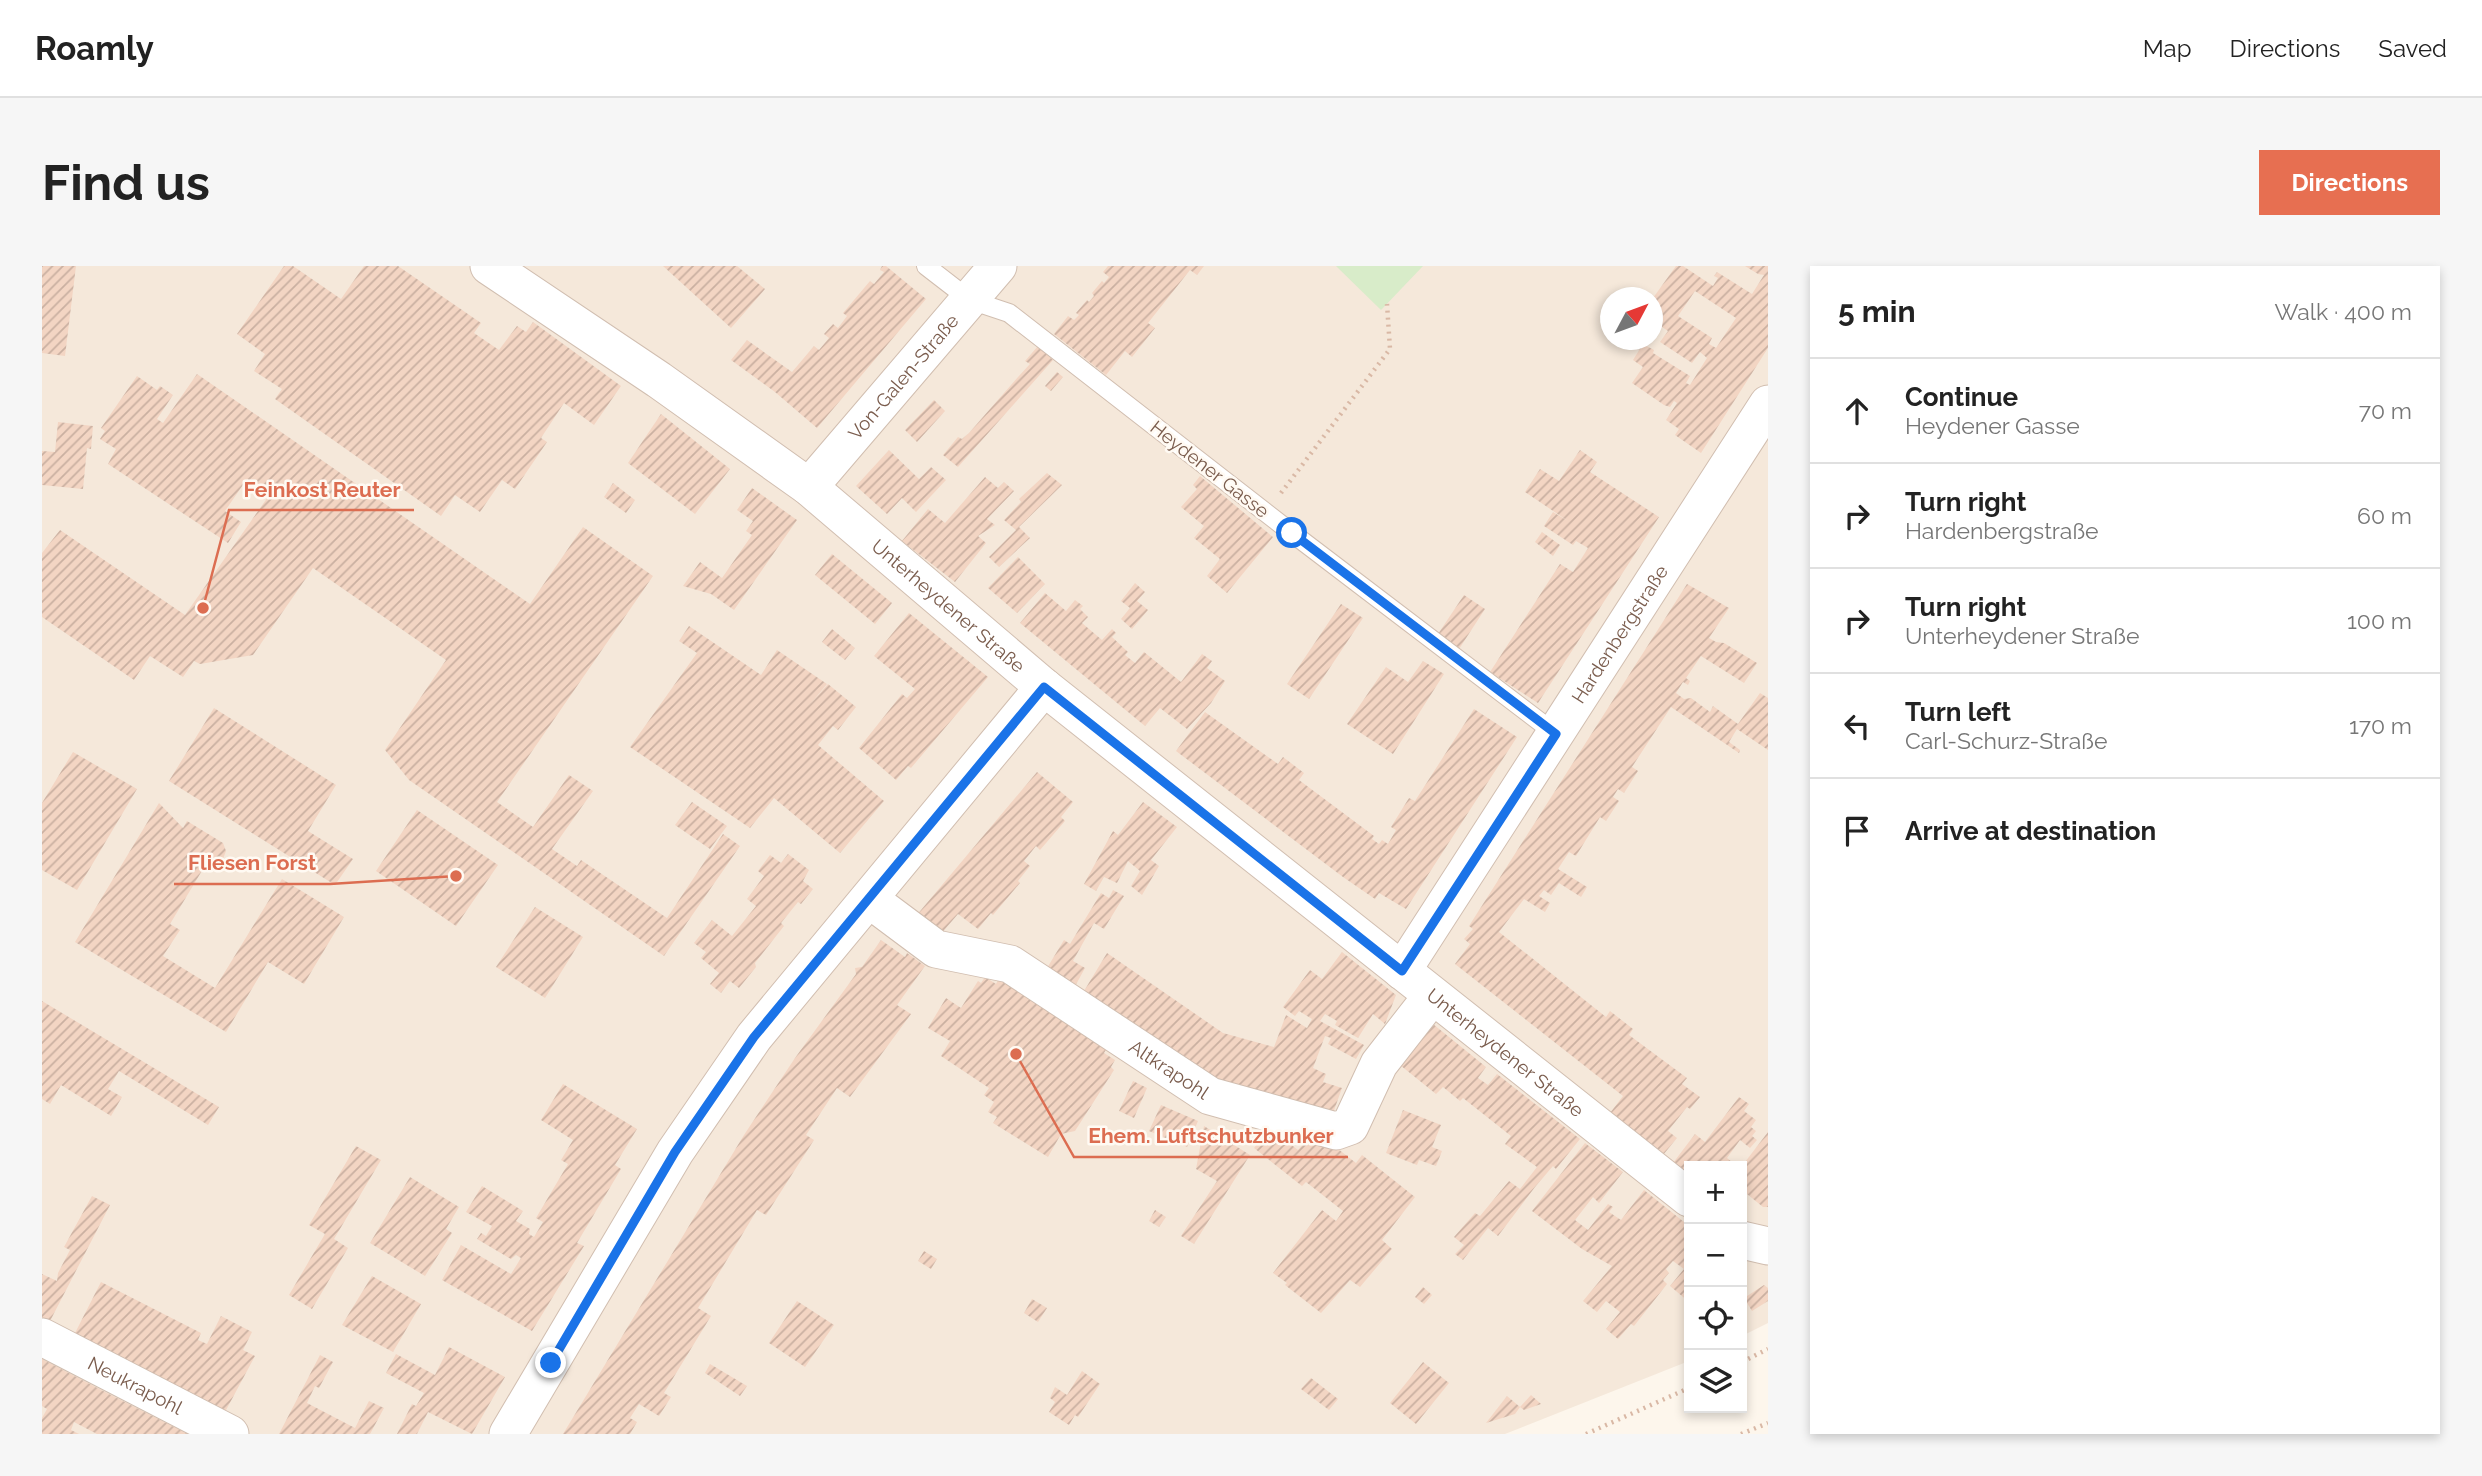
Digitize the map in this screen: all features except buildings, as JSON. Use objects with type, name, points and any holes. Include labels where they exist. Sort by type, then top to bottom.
[{"type":"street","name":"Unterheydener Straße","points":[[489,266],[659,380],[809,487],[1044,687],[1684,1194]]},
{"type":"street","name":"Von-Galen-Straße","points":[[809,487],[999,266]]},
{"type":"street","name":"Hardenbergstraße","points":[[1402,971],[1556,734],[1762,426]]},
{"type":"street","points":[[508,1434],[675,1152],[754,1037],[1044,687]]},
{"type":"street","name":"Altkrapohl","points":[[869,899],[936,949],[1010,964],[1210,1096],[1336,1131],[1350,1126],[1379,1064],[1432,996]]},
{"type":"street","points":[[1747,1241],[1768,1246]]},
{"type":"street","name":"Neukrapohl","points":[[42,1336],[230,1434]]},
{"type":"lane","name":"Heydener Gasse","points":[[926,266],[970,300],[1009,313],[1265,513],[1556,734]]},
{"type":"path","points":[[1265,513],[1390,349],[1387,304]]},
{"type":"path","points":[[1747,1360],[1768,1349]]},
{"type":"path","points":[[1586,1434],[1684,1390]]},
{"type":"path","points":[[1741,1434],[1768,1423]]},
{"type":"shaded area","points":[[42,266],[1768,266],[1768,1323],[1747,1334],[1747,1161],[1684,1161],[1684,1363],[1505,1434],[42,1434]]},
{"type":"green space","points":[[1336,266],[1423,266],[1381,310]]},
{"type":"place","name":"Feinkost Reuter","points":[[203,608]]},
{"type":"place","name":"Fliesen Forst","points":[[456,876]]},
{"type":"place","name":"Ehem. Luftschutzbunker","points":[[1016,1054]]},
{"type":"route","points":[[551,1363],[675,1152],[754,1037],[1044,687],[1402,971],[1556,734],[1292,533]]}]
